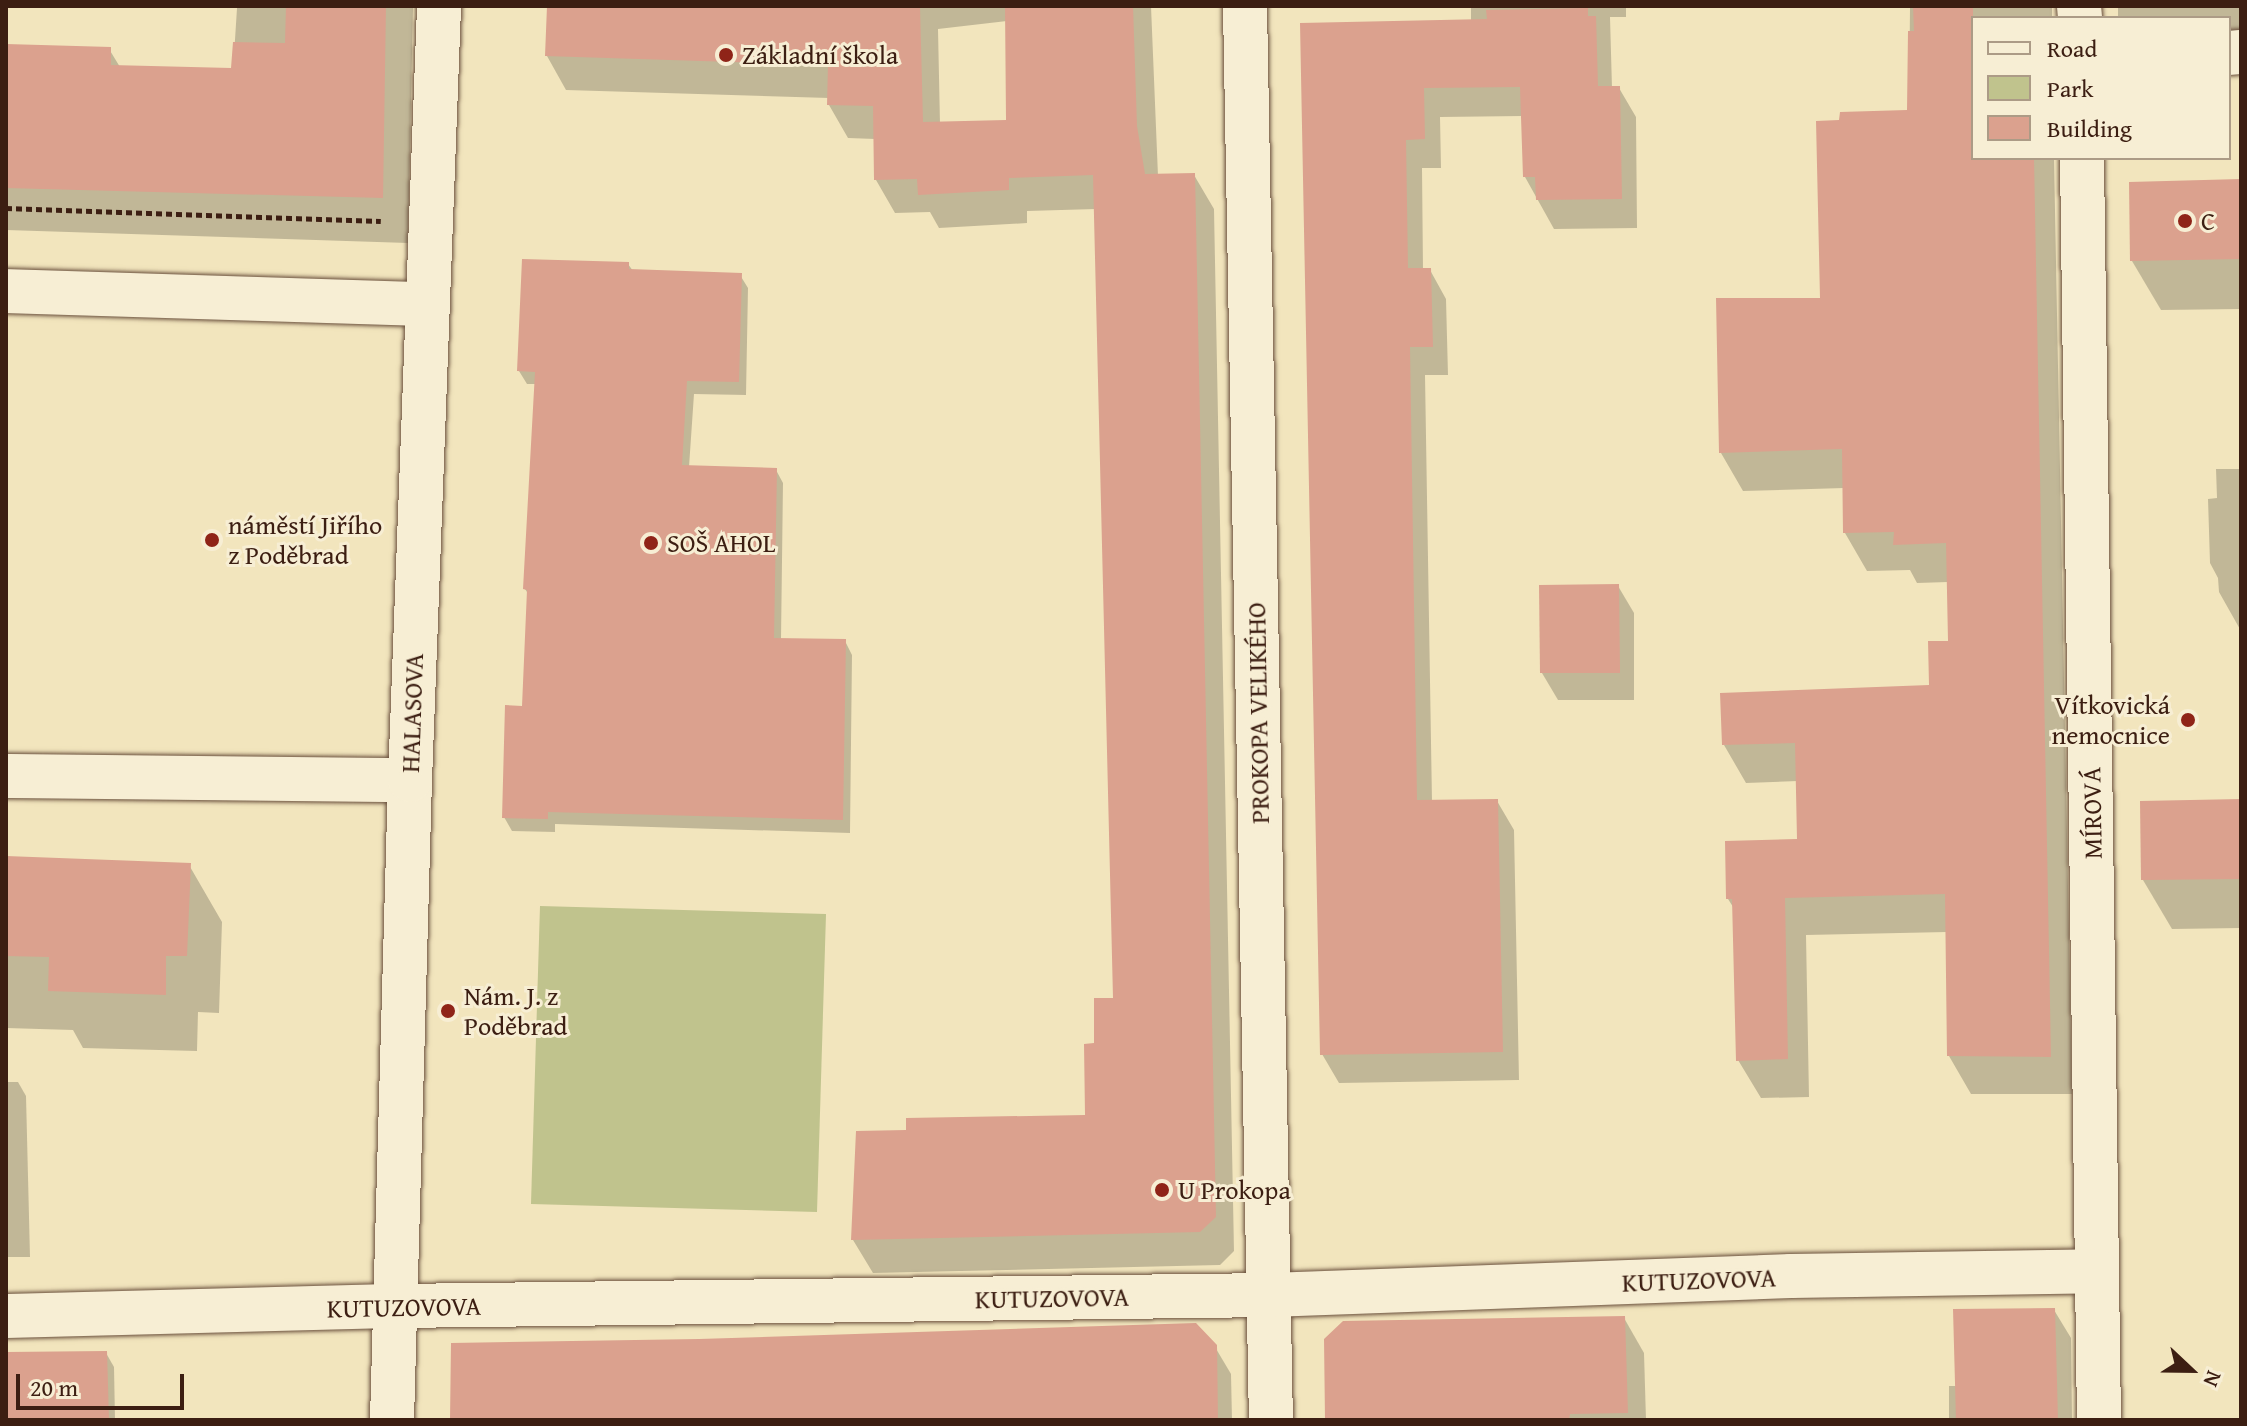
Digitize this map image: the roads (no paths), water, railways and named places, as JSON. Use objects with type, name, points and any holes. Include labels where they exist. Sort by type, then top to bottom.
[{"type":"street","name":"HALASOVA","points":[[392,1420],[410,780],[439,6]]},
{"type":"street","name":"PROKOPA VELIKÉHO","points":[[1245,6],[1271,1420]]},
{"type":"street","name":"MÍROVÁ","points":[[2082,160],[2099,1420]]},
{"type":"street","points":[[6,291],[426,304]]},
{"type":"street","points":[[6,776],[410,780]]},
{"type":"street","name":"KUTUZOVOVA","points":[[6,1316],[397,1306],[1270,1295],[1791,1276],[2097,1271]]},
{"type":"place","name":"Základní škola","points":[[726,55]]},
{"type":"place","name":"C","points":[[2185,221]]},
{"type":"place","name":"náměstí Jiřího z Poděbrad","points":[[212,540]]},
{"type":"place","name":"SOŠ AHOL","points":[[651,543]]},
{"type":"place","name":"Vítkovická nemocnice","points":[[2188,720]]},
{"type":"place","name":"Nám. J. z Poděbrad","points":[[448,1011]]},
{"type":"place","name":"U Prokopa","points":[[1162,1190]]}]
